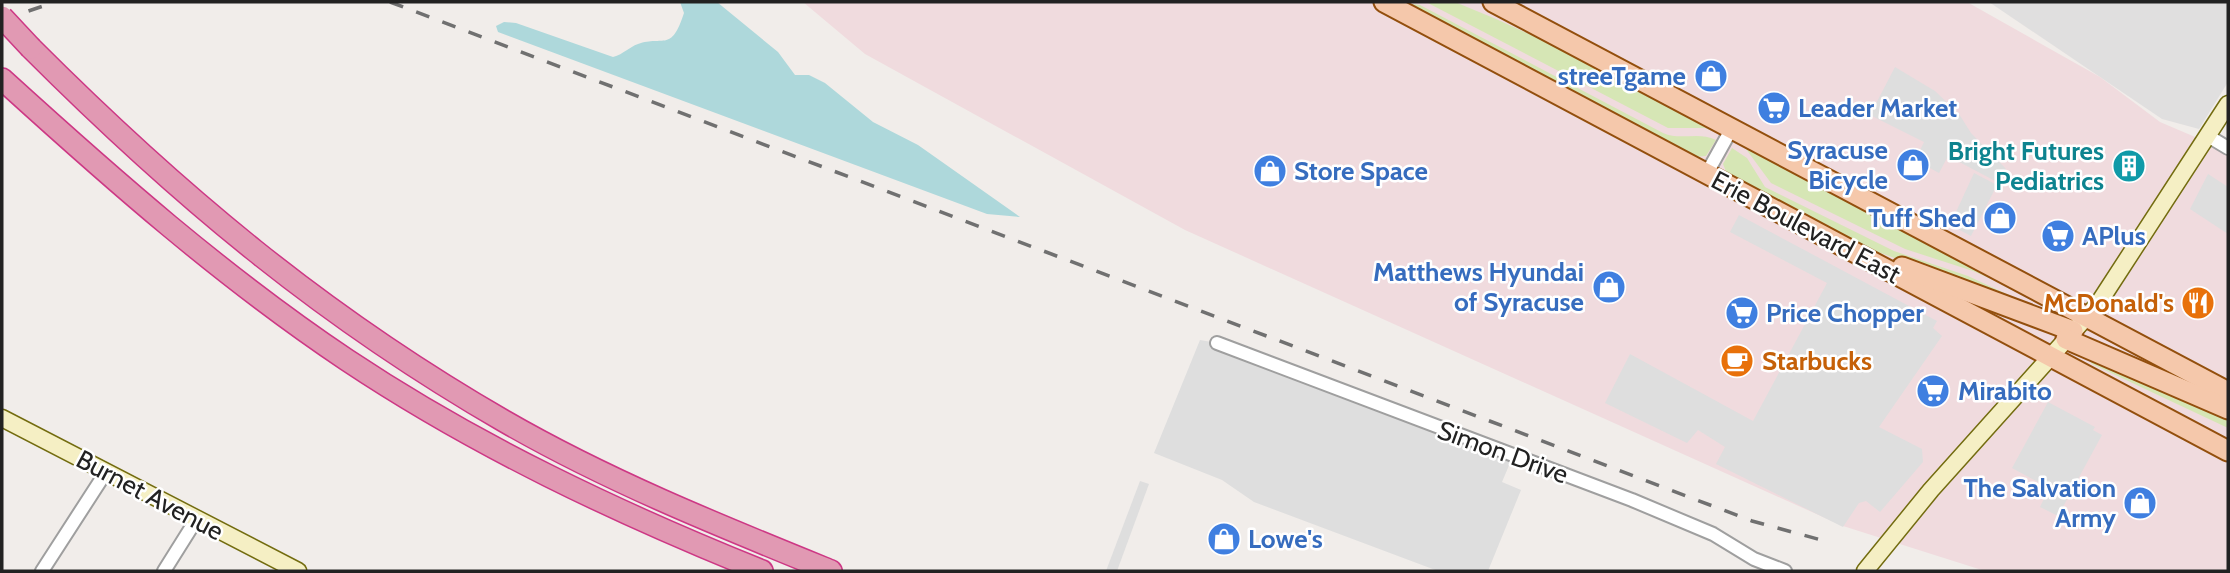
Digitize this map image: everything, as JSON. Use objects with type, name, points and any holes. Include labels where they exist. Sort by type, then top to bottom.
[{"type":"highway","points":[[2,17],[119,136],[188,198],[337,315],[412,366],[506,422],[628,486],[831,571]]},
{"type":"highway","points":[[2,65],[70,140]]},
{"type":"highway","points":[[2,79],[218,266],[335,352],[401,395],[517,460],[617,509],[762,571]]},
{"type":"main road","name":"Erie Boulevard East","points":[[1384,2],[2228,451]]},
{"type":"main road","points":[[1475,2],[1526,19]]},
{"type":"main road","name":"Erie Boulevard East","points":[[1493,2],[2228,392]]},
{"type":"main road","points":[[1851,250],[2069,335],[2228,409]]},
{"type":"street","points":[[1864,571],[2049,356],[2087,316],[2130,256],[2228,104]]},
{"type":"street","points":[[1707,173],[1732,128]]},
{"type":"street","points":[[2207,135],[2228,148]]},
{"type":"street","name":"Simon Drive","points":[[1217,343],[1632,500],[1713,534],[1754,559],[1785,571]]},
{"type":"street","name":"Burnet Avenue","points":[[2,418],[298,571]]},
{"type":"street","points":[[42,571],[106,472]]},
{"type":"street","points":[[164,571],[196,520]]},
{"type":"shaded area","points":[[803,2],[1967,2],[2100,77],[2160,122],[2228,151],[2228,571],[1985,571],[1843,526],[1185,230],[865,54]]},
{"type":"shaded area","points":[[1989,2],[2228,2],[2228,82],[2199,129],[2162,119]]},
{"type":"shaded area","points":[[1895,67],[1935,91],[1959,114],[1971,133],[2006,169],[1999,183],[1948,156],[1939,173],[1915,160],[1924,142],[1870,115]]},
{"type":"shaded area","points":[[1974,173],[1997,185],[1971,236],[1950,225]]},
{"type":"shaded area","points":[[2208,174],[2228,187],[2228,234],[2190,209]]},
{"type":"shaded area","points":[[1739,215],[1937,321],[1933,328],[1942,336],[1879,427],[1922,449],[1923,462],[1880,512],[1866,501],[1859,503],[1843,527],[1716,464],[1725,447],[1698,430],[1687,443],[1605,403],[1630,354],[1753,421],[1827,283],[1730,232]]},
{"type":"shaded area","points":[[1200,340],[1217,343],[1513,456],[1502,482],[1521,490],[1488,571],[1438,571],[1254,502],[1222,480],[1154,453]]},
{"type":"shaded area","points":[[2048,402],[2095,427],[2093,430],[2102,435],[2058,516],[2040,507],[2049,488],[2012,468]]},
{"type":"shaded area","points":[[1140,481],[1149,484],[1117,571],[1106,571]]},
{"type":"green space","points":[[1400,2],[1420,5],[1663,133],[1703,136],[1716,140],[1706,156],[1695,157]]},
{"type":"green space","points":[[1426,2],[1455,2],[1496,19],[1553,45],[1714,132],[1705,128],[1668,128]]},
{"type":"green space","points":[[1743,145],[1908,233],[1951,251],[2050,305],[1973,271],[1905,249],[1771,183]]},
{"type":"green space","points":[[1732,148],[1747,158],[1765,187],[1894,251],[1968,276],[2058,318],[1870,249],[1727,174],[1723,164]]},
{"type":"green space","points":[[2087,358],[2228,416],[2228,428],[2092,364]]},
{"type":"water","points":[[680,2],[717,2],[778,52],[795,75],[809,75],[825,83],[873,122],[918,145],[1020,217],[987,214],[498,32],[496,26],[504,22],[516,23],[613,57],[638,44],[671,38],[684,13]]},
{"type":"railway","points":[[2,20],[55,2]]},
{"type":"railway","points":[[390,2],[1752,521],[1825,541]]},
{"type":"place","name":"streeTgame","points":[[1711,76]]},
{"type":"place","name":"Leader Market","points":[[1774,108]]},
{"type":"place","name":"Syracuse Bicycle","points":[[1913,165]]},
{"type":"place","name":"Bright Futures Pediatrics","points":[[2129,166]]},
{"type":"place","name":"Store Space","points":[[1270,171]]},
{"type":"place","name":"Tuff Shed","points":[[2000,218]]},
{"type":"place","name":"APlus","points":[[2058,236]]},
{"type":"place","name":"Matthews Hyundai of Syracuse","points":[[1609,287]]},
{"type":"place","name":"McDonald's","points":[[2198,303]]},
{"type":"place","name":"Price Chopper","points":[[1742,313]]},
{"type":"place","name":"Starbucks","points":[[1737,361]]},
{"type":"place","name":"Mirabito","points":[[1933,391]]},
{"type":"place","name":"The Salvation Army","points":[[2140,503]]},
{"type":"place","name":"Lowe's","points":[[1224,539]]}]
